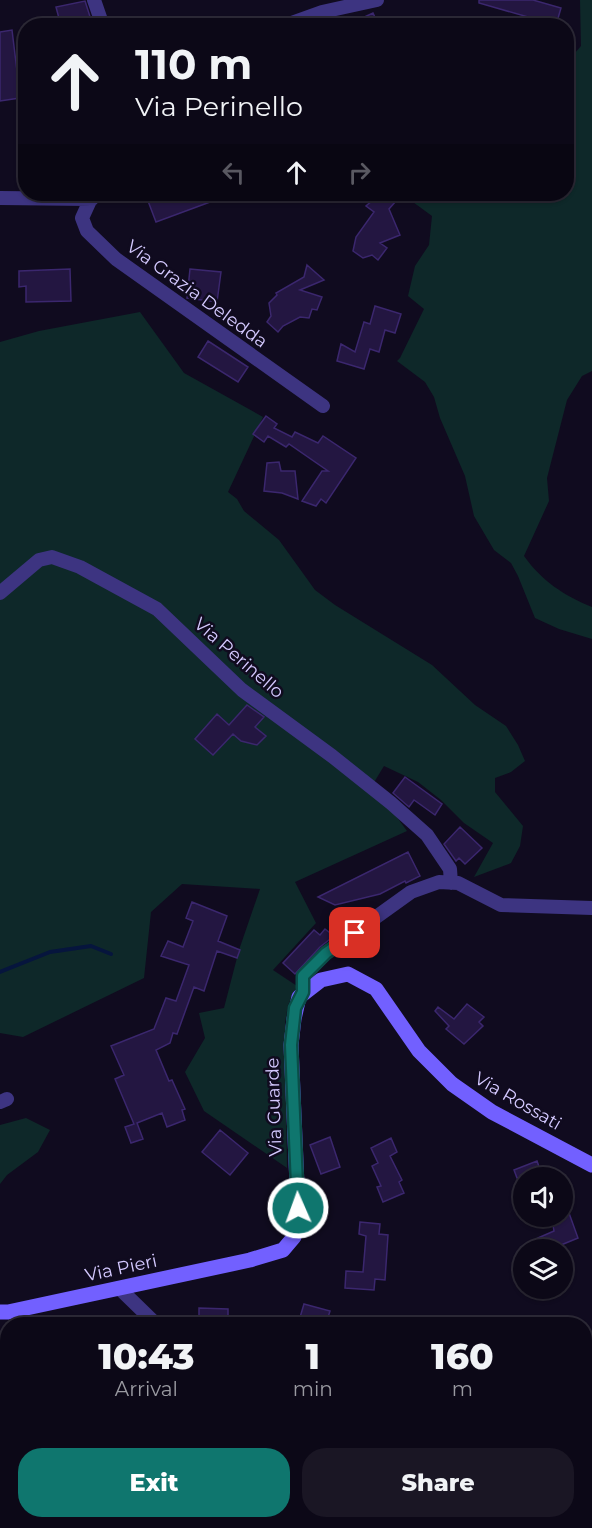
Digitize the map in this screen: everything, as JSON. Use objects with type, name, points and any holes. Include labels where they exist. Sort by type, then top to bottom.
[{"type":"street","points":[[94,0],[100,18]]},
{"type":"street","points":[[305,18],[377,0]]},
{"type":"street","points":[[0,198],[18,198]]},
{"type":"street","name":"Via Grazia Deledda","points":[[90,201],[82,218],[87,231],[116,260],[323,406]]},
{"type":"street","name":"Via Perinello","points":[[0,593],[39,560],[52,557],[80,567],[157,609],[242,690],[332,756],[427,835],[450,869],[451,883]]},
{"type":"street","points":[[301,995],[303,976],[326,953],[411,892],[439,882],[458,883],[501,905],[592,908]]},
{"type":"street","name":"Via Rossati","points":[[301,995],[321,980],[348,974],[376,989],[419,1051],[452,1084],[492,1112],[592,1165]]},
{"type":"street","name":"Via Guarde","points":[[250,1260],[283,1250],[294,1237],[298,1208],[291,1045],[295,1008],[301,995]]},
{"type":"street","name":"Via Pieri","points":[[0,1312],[250,1260]]},
{"type":"street","points":[[119,1288],[149,1317]]},
{"type":"green space","points":[[580,0],[592,0],[592,371],[582,376],[567,400],[547,478],[549,501],[524,556],[538,573],[554,586],[592,607],[592,639],[559,629],[535,618],[511,563],[494,550],[474,516],[465,476],[440,418],[434,397],[425,382],[397,361],[424,309],[408,296],[415,266],[429,245],[432,216],[412,201],[574,201],[574,54],[581,46]]},
{"type":"green space","points":[[140,312],[184,373],[263,417],[228,492],[237,499],[244,511],[279,540],[315,590],[335,605],[432,665],[475,705],[506,726],[525,761],[511,772],[495,778],[495,792],[523,826],[520,846],[511,863],[474,877],[493,843],[464,823],[441,800],[418,782],[384,766],[373,784],[407,831],[295,882],[316,923],[273,970],[297,986],[288,1005],[285,1023],[287,1168],[204,1111],[185,1072],[205,1038],[199,1013],[224,1008],[239,950],[260,889],[182,884],[151,912],[144,978],[23,1037],[0,1033],[0,342],[39,331]]},
{"type":"green space","points":[[26,1118],[50,1130],[38,1152],[7,1175],[0,1184],[0,1125]]},
{"type":"building","points":[[479,0],[533,0],[561,8],[558,18],[532,18],[479,3]]},
{"type":"building","points":[[85,1],[90,18],[59,18],[56,7]]},
{"type":"building","points":[[373,13],[375,18],[362,18]]},
{"type":"building","points":[[12,30],[18,71],[18,98],[0,101],[0,32]]},
{"type":"building","points":[[148,201],[213,201],[156,222]]},
{"type":"building","points":[[372,201],[396,201],[389,209],[400,235],[380,243],[387,248],[378,260],[372,255],[363,258],[353,251],[356,237],[374,212],[366,206]]},
{"type":"building","points":[[307,265],[324,280],[300,290],[322,297],[317,310],[312,309],[309,318],[300,317],[283,326],[278,332],[267,322],[271,316],[269,303],[277,295],[276,293],[304,277]]},
{"type":"building","points":[[70,269],[71,301],[26,302],[26,286],[19,287],[19,271]]},
{"type":"building","points":[[190,269],[221,272],[217,302],[187,298]]},
{"type":"building","points":[[375,306],[401,314],[395,333],[385,330],[379,352],[370,349],[364,369],[337,361],[341,344],[355,352],[364,322],[370,324]]},
{"type":"building","points":[[208,341],[248,367],[238,382],[198,357]]},
{"type":"building","points":[[266,416],[277,424],[274,428],[292,437],[295,432],[318,443],[323,436],[356,458],[326,503],[321,499],[316,506],[302,501],[322,471],[328,471],[289,444],[286,447],[268,436],[264,442],[253,434]]},
{"type":"building","points":[[279,462],[281,471],[295,471],[298,499],[282,493],[264,491],[267,463]]},
{"type":"building","points":[[247,705],[264,717],[255,727],[266,736],[257,745],[241,741],[233,734],[213,755],[195,739],[217,714],[229,725]]},
{"type":"building","points":[[405,777],[442,804],[435,815],[414,800],[409,807],[393,793]]},
{"type":"building","points":[[460,827],[482,848],[465,864],[459,858],[456,861],[444,844]]},
{"type":"building","points":[[408,852],[420,876],[406,883],[405,881],[380,894],[335,905],[318,897]]},
{"type":"building","points":[[192,902],[227,916],[218,941],[240,950],[237,958],[217,951],[204,991],[194,987],[177,1034],[173,1033],[170,1043],[156,1050],[169,1081],[172,1080],[185,1109],[182,1110],[185,1120],[167,1127],[162,1113],[137,1123],[143,1139],[131,1143],[125,1127],[134,1124],[115,1079],[124,1075],[111,1046],[154,1029],[166,998],[176,1001],[189,965],[161,956],[168,941],[183,947],[193,921],[186,918]]},
{"type":"building","points":[[325,929],[334,936],[320,947],[295,974],[283,963],[314,930],[320,935]]},
{"type":"building","points":[[467,1004],[484,1017],[479,1022],[483,1026],[464,1044],[446,1029],[449,1026],[435,1011],[438,1007],[454,1019]]},
{"type":"building","points":[[220,1130],[248,1153],[230,1175],[202,1152]]},
{"type":"building","points":[[330,1137],[340,1167],[321,1174],[310,1145]]},
{"type":"building","points":[[391,1138],[397,1152],[390,1156],[402,1180],[399,1182],[404,1193],[383,1202],[377,1187],[381,1186],[372,1166],[378,1163],[371,1148]]},
{"type":"building","points":[[537,1161],[539,1167],[522,1167]]},
{"type":"building","points":[[360,1222],[380,1224],[379,1234],[388,1235],[385,1280],[375,1279],[374,1290],[345,1288],[346,1271],[363,1272],[366,1236],[359,1234]]},
{"type":"building","points":[[573,1224],[578,1238],[573,1240],[538,1239],[554,1231],[553,1227],[573,1227]]},
{"type":"building","points":[[304,1304],[330,1311],[328,1317],[300,1317]]},
{"type":"building","points":[[199,1308],[228,1309],[228,1317],[199,1317]]},
{"type":"waterway","points":[[0,972],[50,952],[91,946],[111,954]]},
{"type":"route","points":[[298,1208],[291,1045],[295,1008],[303,992],[303,976],[326,953],[355,933]]}]
